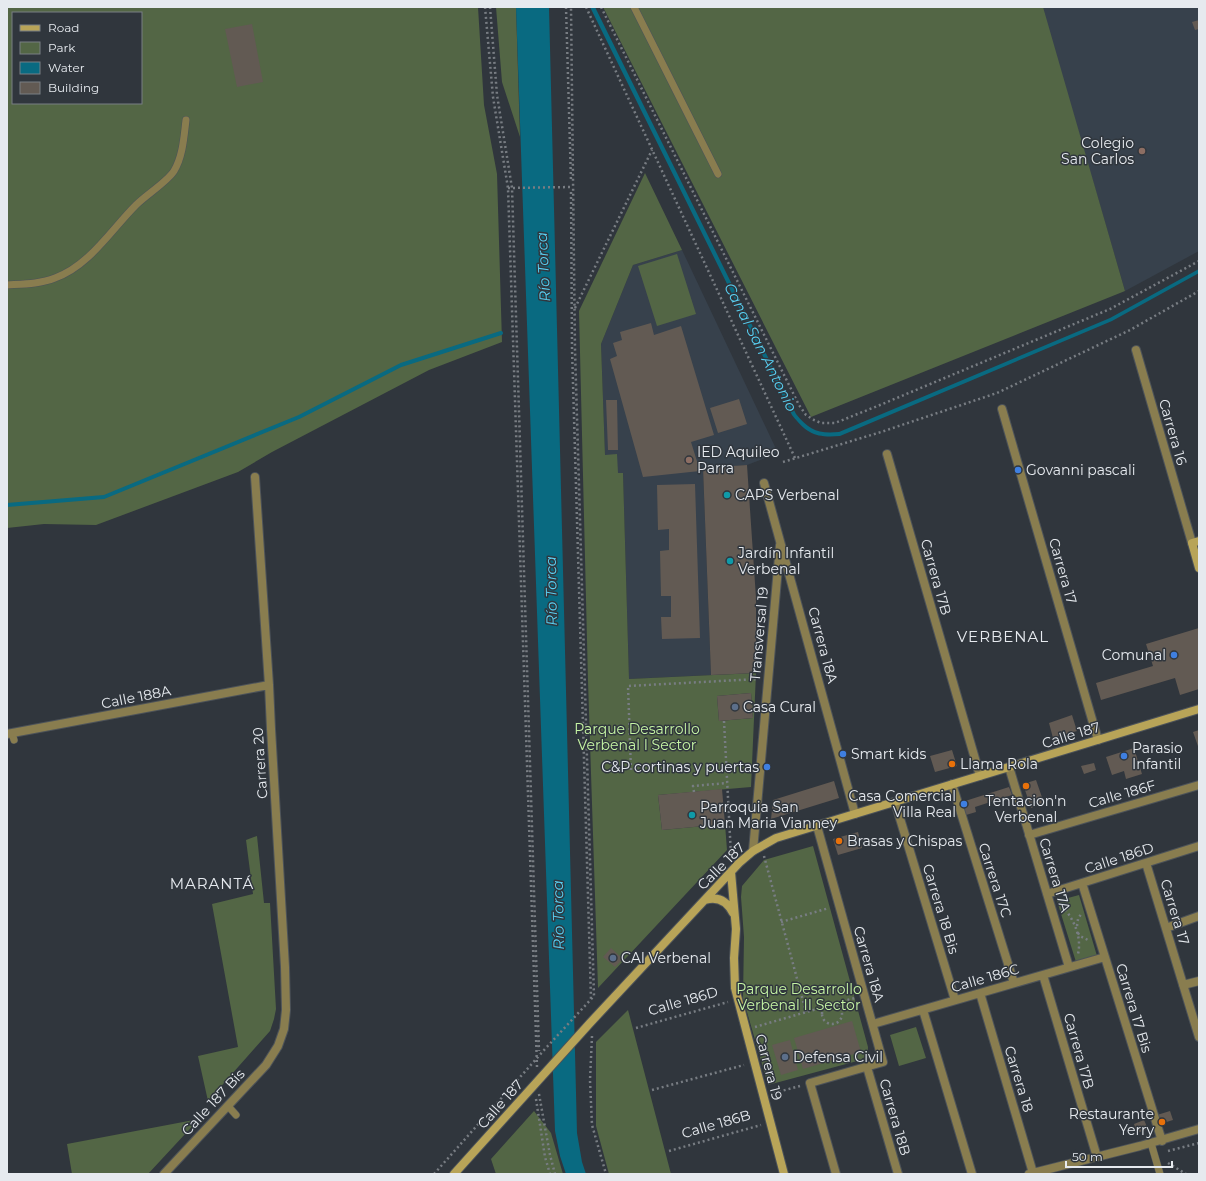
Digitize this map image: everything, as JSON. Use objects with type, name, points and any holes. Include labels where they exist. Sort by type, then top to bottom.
[{"type":"street","name":"Carrera 16","points":[[1136,350],[1195,542],[1199,568]]},
{"type":"street","name":"Carrera 17","points":[[1002,409],[1098,740]]},
{"type":"street","name":"Carrera 17B","points":[[887,454],[980,776]]},
{"type":"street","name":"Carrera 20","points":[[255,478],[269,685],[285,982],[286,1010],[284,1029],[278,1046]]},
{"type":"street","name":"Carrera 18A","points":[[764,483],[855,814]]},
{"type":"street","name":"Transversal 19","points":[[754,851],[780,539]]},
{"type":"street","name":"Calle 188A","points":[[11,736],[269,685]]},
{"type":"street","name":"Calle 187","points":[[454,1174],[587,1027],[731,872],[754,851],[776,838],[1199,709]]},
{"type":"street","name":"Carrera 17A","points":[[1009,767],[1069,967]]},
{"type":"street","name":"Carrera 17C","points":[[952,784],[1014,983]]},
{"type":"street","name":"Calle 186F","points":[[1029,835],[1199,785]]},
{"type":"street","name":"Carrera 18 Bis","points":[[895,802],[955,1000]]},
{"type":"street","name":"Carrera 18A","points":[[817,826],[884,1062],[867,1066]]},
{"type":"street","name":"Calle 186D","points":[[1047,894],[1199,846]]},
{"type":"street","name":"Carrera 17","points":[[1146,863],[1199,1037]]},
{"type":"street","name":"Carrera 19","points":[[731,872],[736,929],[734,976],[738,1000],[784,1174]]},
{"type":"street","name":"Carrera 17 Bis","points":[[1082,883],[1162,1141]]},
{"type":"street","points":[[705,901],[714,898],[724,900],[730,906],[735,917]]},
{"type":"street","points":[[1166,928],[1199,916]]},
{"type":"street","name":"Calle 186C","points":[[873,1024],[1105,957]]},
{"type":"street","name":"Carrera 17B","points":[[1044,975],[1097,1157]]},
{"type":"street","points":[[1183,985],[1199,981]]},
{"type":"street","name":"Carrera 18","points":[[980,993],[1031,1173]]},
{"type":"street","points":[[923,1010],[972,1174]]},
{"type":"street","name":"Calle 187 Bis","points":[[164,1174],[266,1065],[278,1046]]},
{"type":"street","points":[[836,1174],[810,1083],[867,1066]]},
{"type":"street","name":"Carrera 18B","points":[[867,1066],[898,1174]]},
{"type":"street","points":[[1031,1173],[1162,1141],[1199,1129]]},
{"type":"lane","points":[[634,7],[718,174]]},
{"type":"lane","points":[[7,285],[34,284],[56,278],[75,268],[96,250],[128,213],[174,171],[180,158],[186,120]]},
{"type":"lane","points":[[228,1106],[236,1115]]},
{"type":"lane","points":[[1151,1143],[1160,1174]]},
{"type":"path","points":[[485,7],[493,97],[508,188],[536,1085],[545,1157],[550,1174]]},
{"type":"path","points":[[490,7],[497,95],[512,188],[539,1051]]},
{"type":"path","points":[[566,7],[572,187],[571,317],[590,1000]]},
{"type":"path","points":[[571,7],[575,309],[594,996],[590,1080],[592,1124],[606,1174]]},
{"type":"path","points":[[586,7],[795,458]]},
{"type":"path","points":[[601,7],[799,405],[806,415],[821,423],[835,423],[1110,309],[1199,260]]},
{"type":"path","points":[[571,317],[652,150]]},
{"type":"path","points":[[508,188],[572,187]]},
{"type":"path","points":[[783,462],[881,432],[997,393],[1130,330],[1199,291]]},
{"type":"path","points":[[631,770],[628,686],[762,679]]},
{"type":"path","points":[[724,721],[731,856]]},
{"type":"path","points":[[694,792],[693,786],[727,783]]},
{"type":"path","points":[[723,807],[728,806]]},
{"type":"path","points":[[764,856],[806,1012]]},
{"type":"path","points":[[1060,904],[1069,914],[1080,936],[1094,942]]},
{"type":"path","points":[[781,922],[839,905]]},
{"type":"path","points":[[1078,957],[1078,919],[1085,910]]},
{"type":"path","points":[[746,1030],[865,995]]},
{"type":"path","points":[[434,1174],[594,996]]},
{"type":"path","name":"Calle 186D","points":[[636,1028],[738,1000]]},
{"type":"path","points":[[829,1005],[837,1006],[842,1013],[840,1019],[835,1023],[829,1024],[824,1020],[822,1013],[825,1007],[829,1005]]},
{"type":"path","points":[[652,1090],[754,1062]]},
{"type":"path","points":[[763,1096],[810,1083]]},
{"type":"path","points":[[536,1085],[555,1174]]},
{"type":"path","name":"Calle 186B","points":[[669,1151],[770,1122]]},
{"type":"path","points":[[1154,1155],[1199,1143]]},
{"type":"path","points":[[1154,1155],[1186,1174]]},
{"type":"shaded area","name":"Colegio San Carlos","points":[[1042,7],[1199,7],[1199,251],[1125,291]]},
{"type":"shaded area","name":"IED Aquileo Parra","points":[[682,250],[778,453],[747,465],[703,469],[711,675],[629,679],[623,473],[618,473],[605,455],[601,344],[633,265]]},
{"type":"green space","points":[[7,7],[478,7],[484,105],[497,174],[502,342],[429,370],[272,452],[238,472],[96,525],[44,524],[7,528]]},
{"type":"green space","points":[[496,7],[516,7],[520,137],[502,82]]},
{"type":"green space","points":[[603,7],[1043,7],[1125,291],[811,417]]},
{"type":"green space","name":"Parque Desarrollo Verbenal I Sector","points":[[645,173],[682,250],[633,265],[601,344],[605,455],[617,454],[618,473],[623,473],[629,679],[756,673],[751,787],[658,795],[662,830],[725,824],[727,850],[598,988],[588,681],[579,311]],"holes":[[[751,693],[753,718],[719,721],[717,696]]]},
{"type":"green space","points":[[677,254],[696,314],[657,326],[638,266]]},
{"type":"green space","points":[[257,836],[264,903],[270,903],[276,1009],[270,1031],[208,1101],[198,1056],[238,1047],[212,904],[253,894],[246,840]]},
{"type":"green space","name":"Parque Desarrollo Verbenal II Sector","points":[[813,846],[868,1051],[861,1060],[768,1085],[743,998],[744,937],[741,897],[742,886],[764,860]]},
{"type":"green space","points":[[1079,895],[1097,956],[1076,962],[1057,901]]},
{"type":"green space","points":[[628,1010],[671,1174],[609,1174],[596,1126],[596,1042]]},
{"type":"green space","points":[[916,1027],[926,1058],[899,1066],[890,1035]]},
{"type":"green space","points":[[534,1111],[551,1133],[563,1174],[496,1174],[491,1159]]},
{"type":"green space","points":[[199,1119],[148,1174],[72,1174],[67,1144]]},
{"type":"water","name":"Río Torca","points":[[516,7],[549,7],[577,1133],[582,1162],[586,1174],[566,1174],[560,1156],[555,1131]]},
{"type":"water","name":"Canal San Antonio","points":[[590,7],[595,7],[796,414],[805,424],[814,430],[839,432],[1110,318],[1199,269],[1199,273],[1112,321],[840,436],[824,436],[807,431],[792,415]]},
{"type":"building","points":[[1199,20],[1199,29],[1195,30],[1192,22]]},
{"type":"building","points":[[252,24],[263,82],[237,87],[225,29]]},
{"type":"building","points":[[651,323],[654,335],[681,326],[714,435],[691,442],[700,471],[643,477],[610,359],[617,356],[613,343],[622,340],[620,332]]},
{"type":"building","points":[[739,399],[747,424],[718,433],[710,408]]},
{"type":"building","points":[[606,400],[617,400],[618,450],[608,450]]},
{"type":"building","points":[[747,465],[756,598],[756,673],[711,675],[703,468]]},
{"type":"building","points":[[695,484],[700,638],[662,639],[661,617],[671,617],[671,596],[661,596],[660,551],[669,550],[669,529],[658,530],[657,485]]},
{"type":"building","name":"Comunal","points":[[1199,628],[1199,689],[1180,695],[1175,678],[1101,700],[1096,683],[1153,666],[1146,644]]},
{"type":"building","name":"Casa Cural","points":[[751,693],[753,718],[719,721],[717,696]]},
{"type":"building","points":[[1072,715],[1077,731],[1053,738],[1049,723]]},
{"type":"building","points":[[1199,730],[1199,749],[1193,732]]},
{"type":"building","points":[[1134,748],[1142,774],[1126,779],[1124,771],[1112,775],[1106,757]]},
{"type":"building","points":[[952,750],[957,766],[935,772],[930,756]]},
{"type":"building","points":[[1094,763],[1096,770],[1084,774],[1081,766]]},
{"type":"building","points":[[1036,780],[1044,803],[1031,808],[1023,784]]},
{"type":"building","points":[[834,781],[839,798],[771,819],[773,800]]},
{"type":"building","points":[[1009,787],[1012,795],[975,807],[976,812],[966,815],[962,802]]},
{"type":"building","name":"Parroquia San Juan Maria Vianney","points":[[722,789],[725,824],[662,830],[658,795]]},
{"type":"building","points":[[858,832],[862,848],[838,855],[833,839]]},
{"type":"building","name":"CAI Verbenal","points":[[611,948],[623,959],[615,967],[603,957]]},
{"type":"building","points":[[852,1021],[861,1052],[803,1069],[794,1038]]},
{"type":"building","name":"Defensa Civil","points":[[790,1040],[798,1070],[781,1075],[772,1045]]},
{"type":"building","points":[[1170,1111],[1173,1120],[1160,1124],[1157,1115]]},
{"type":"building","points":[[1144,1120],[1148,1129],[1137,1133],[1134,1124]]},
{"type":"waterway","points":[[7,505],[104,497],[299,417],[401,365],[501,333]]},
{"type":"place","name":"Colegio San Carlos","points":[[1142,151]]},
{"type":"place","name":"IED Aquileo Parra","points":[[689,460]]},
{"type":"place","name":"Govanni pascali","points":[[1018,470]]},
{"type":"place","name":"CAPS Verbenal","points":[[727,495]]},
{"type":"place","name":"Jardín Infantil Verbenal","points":[[730,561]]},
{"type":"place","name":"Comunal","points":[[1174,655]]},
{"type":"place","name":"Casa Cural","points":[[735,707]]},
{"type":"place","name":"Smart kids","points":[[843,754]]},
{"type":"place","name":"Parasio Infantil","points":[[1124,756]]},
{"type":"place","name":"Llama Rola","points":[[952,764]]},
{"type":"place","name":"C&P cortinas y puertas","points":[[767,767]]},
{"type":"place","name":"Tentacion'n Verbenal","points":[[1026,786]]},
{"type":"place","name":"Casa Comercial Villa Real","points":[[964,804]]},
{"type":"place","name":"Parroquia San Juan Maria Vianney","points":[[692,815]]},
{"type":"place","name":"Brasas y Chispas","points":[[839,841]]},
{"type":"place","name":"CAI Verbenal","points":[[613,958]]},
{"type":"place","name":"Defensa Civil","points":[[785,1057]]},
{"type":"place","name":"Restaurante Yerry","points":[[1162,1122]]},
{"type":"district","name":"VERBENAL","points":[[1003,636]]},
{"type":"district","name":"MARANTÁ","points":[[212,883]]}]
